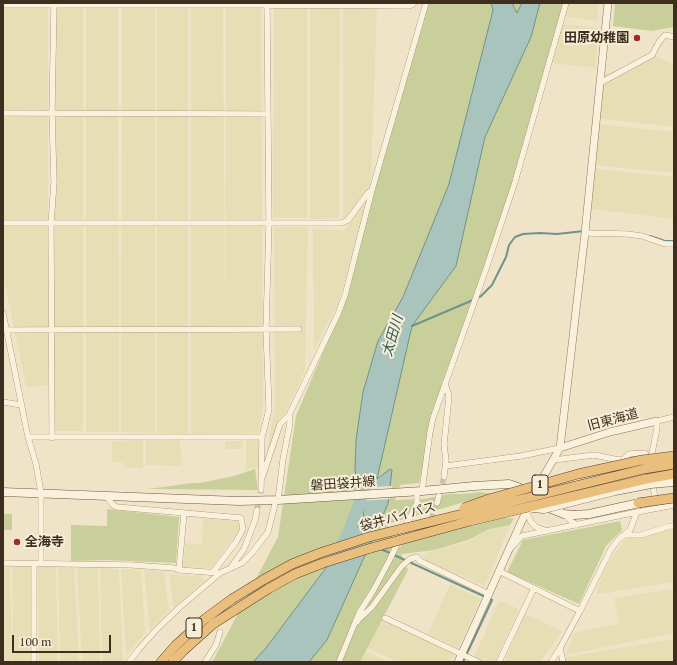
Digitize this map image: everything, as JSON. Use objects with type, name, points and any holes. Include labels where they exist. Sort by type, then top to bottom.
[{"type":"highway","name":"1","points":[[410,527],[489,499],[578,474],[642,460],[674,456]]},
{"type":"highway","name":"袋井バイパス","points":[[161,662],[176,645],[206,618],[232,599],[292,564],[369,537],[644,469],[674,464]]},
{"type":"highway","name":"袋井バイパス","points":[[173,662],[213,624],[268,588],[296,574],[324,563],[371,548],[470,521],[524,510],[646,479],[674,474]]},
{"type":"highway","points":[[637,508],[674,498]]},
{"type":"main road","points":[[524,510],[544,508],[651,484],[674,482]]},
{"type":"main road","name":"磐田袋井線","points":[[3,492],[239,501],[279,500],[509,484],[533,495],[548,508],[564,514],[574,515],[637,508],[674,494]]},
{"type":"street","points":[[3,5],[267,4],[409,6],[414,3]]},
{"type":"street","points":[[262,478],[280,424],[289,415],[338,314],[426,3]]},
{"type":"street","points":[[339,662],[359,613],[389,561],[417,503],[417,491],[433,418],[515,182],[566,3]]},
{"type":"street","points":[[458,662],[509,550],[524,510],[560,448],[586,233],[608,3]]},
{"type":"street","points":[[52,438],[51,223],[54,183],[52,112],[54,4]]},
{"type":"street","points":[[261,490],[262,437],[269,409],[266,329],[269,223],[267,4]]},
{"type":"street","points":[[600,83],[652,55],[659,42],[665,35],[674,37]]},
{"type":"street","points":[[3,113],[268,114]]},
{"type":"street","points":[[3,223],[342,223],[348,220],[368,193],[372,190]]},
{"type":"street","points":[[586,233],[627,234],[642,236],[665,244],[674,244]]},
{"type":"street","points":[[3,314],[41,493],[41,563]]},
{"type":"street","points":[[6,330],[299,329]]},
{"type":"street","points":[[444,477],[446,460],[444,445],[449,396],[445,383]]},
{"type":"street","points":[[3,402],[22,405]]},
{"type":"street","points":[[129,662],[139,648],[180,607],[220,573],[242,563],[252,553],[268,532],[279,500],[283,458],[290,423],[289,415]]},
{"type":"street","name":"旧東海道","points":[[560,448],[610,432],[674,417]]},
{"type":"street","points":[[657,421],[650,462],[650,471],[658,508]]},
{"type":"street","points":[[28,437],[262,437]]},
{"type":"street","points":[[446,466],[522,456],[560,448]]},
{"type":"street","points":[[554,460],[594,456],[619,460],[624,459],[629,454],[645,453],[650,462]]},
{"type":"street","points":[[106,496],[113,505],[118,507],[241,518],[243,528],[236,542],[213,572]]},
{"type":"street","points":[[436,503],[439,496]]},
{"type":"street","points":[[509,550],[522,536],[577,525],[637,508],[658,508],[674,505]]},
{"type":"street","points":[[551,662],[580,611],[610,549],[618,539],[630,530],[637,508]]},
{"type":"street","points":[[231,567],[244,549],[255,520],[257,510]]},
{"type":"street","points":[[524,510],[531,522],[536,527],[547,531]]},
{"type":"street","points":[[179,570],[184,513]]},
{"type":"street","points":[[564,514],[577,525]]},
{"type":"street","points":[[623,535],[641,535],[674,526]]},
{"type":"street","points":[[351,632],[359,619],[372,608],[401,567],[410,559],[417,557],[420,560],[489,594]]},
{"type":"street","points":[[3,563],[132,565],[220,573]]},
{"type":"street","points":[[34,563],[34,662]]},
{"type":"street","points":[[499,572],[580,611]]},
{"type":"street","points":[[499,662],[534,588]]},
{"type":"street","points":[[385,618],[478,662]]},
{"type":"street","points":[[205,662],[216,645],[220,632]]},
{"type":"street","points":[[560,648],[563,662]]},
{"type":"shaded area","points":[[3,3],[48,3],[48,385],[26,387],[3,274]]},
{"type":"shaded area","points":[[52,3],[83,3],[83,431],[52,431]]},
{"type":"shaded area","points":[[86,3],[118,3],[119,432],[86,432]]},
{"type":"shaded area","points":[[122,3],[155,3],[155,433],[121,432]]},
{"type":"shaded area","points":[[157,3],[188,3],[188,434],[157,433]]},
{"type":"shaded area","points":[[191,3],[223,3],[225,342],[226,3],[261,3],[263,409],[258,433],[191,434]]},
{"type":"shaded area","points":[[274,3],[307,3],[307,218],[273,218]]},
{"type":"shaded area","points":[[310,3],[340,3],[339,218],[310,219]]},
{"type":"shaded area","points":[[343,3],[377,3],[371,184],[343,220]]},
{"type":"shaded area","points":[[566,3],[599,3],[597,21],[562,16]]},
{"type":"shaded area","points":[[560,24],[599,28],[595,68],[549,63]]},
{"type":"shaded area","points":[[652,55],[674,64],[674,127],[595,118],[600,77]]},
{"type":"shaded area","points":[[597,124],[674,132],[674,173],[593,165]]},
{"type":"shaded area","points":[[588,168],[674,177],[674,219],[584,208]]},
{"type":"shaded area","points":[[368,198],[338,304],[314,350],[313,229],[345,230]]},
{"type":"shaded area","points":[[274,227],[308,227],[305,370],[266,453],[275,408]]},
{"type":"shaded area","points":[[143,440],[143,468],[124,467],[124,463],[112,462],[112,441]]},
{"type":"shaded area","points":[[146,440],[180,440],[182,466],[146,465]]},
{"type":"shaded area","points":[[246,440],[259,440],[259,467],[246,469]]},
{"type":"shaded area","points":[[225,441],[243,441],[243,449],[225,449]]},
{"type":"shaded area","points":[[203,518],[238,522],[238,531],[211,568],[183,567],[185,543],[202,545]]},
{"type":"shaded area","points":[[510,525],[485,586],[425,561],[423,556],[430,552],[464,543],[489,529]]},
{"type":"shaded area","points":[[674,530],[674,582],[597,594],[597,588],[607,565],[625,539]]},
{"type":"shaded area","points":[[37,565],[56,565],[58,662],[39,662]]},
{"type":"shaded area","points":[[3,566],[10,566],[12,662],[3,662]]},
{"type":"shaded area","points":[[12,566],[32,566],[32,662],[13,662]]},
{"type":"shaded area","points":[[58,566],[74,566],[79,662],[60,662]]},
{"type":"shaded area","points":[[77,567],[98,567],[100,662],[82,662]]},
{"type":"shaded area","points":[[100,568],[119,569],[123,662],[102,662]]},
{"type":"shaded area","points":[[121,569],[141,570],[145,633],[126,656]]},
{"type":"shaded area","points":[[144,570],[164,571],[169,611],[150,630]]},
{"type":"shaded area","points":[[169,574],[203,577],[204,581],[174,607]]},
{"type":"shaded area","points":[[450,584],[481,599],[458,648],[428,634]]},
{"type":"shaded area","points":[[674,589],[674,633],[566,655],[573,633],[619,624],[614,598]]},
{"type":"shaded area","points":[[499,601],[519,609],[495,662],[472,662]]},
{"type":"shaded area","points":[[525,614],[562,631],[540,662],[504,662]]},
{"type":"shaded area","points":[[383,620],[454,653],[450,662],[398,662],[367,648],[379,624]]},
{"type":"shaded area","points":[[674,639],[674,662],[567,662],[566,657]]},
{"type":"shaded area","points":[[365,651],[389,662],[359,662]]},
{"type":"green space","points":[[427,3],[566,3],[490,258],[433,418],[419,483],[400,485],[395,500],[424,499],[449,494],[480,492],[493,494],[387,524],[398,548],[425,535],[489,518],[514,518],[510,525],[489,529],[468,540],[435,550],[401,554],[408,570],[360,662],[211,662],[214,659],[278,537],[296,416],[343,305],[391,127]]},
{"type":"green space","points":[[615,3],[674,3],[673,27],[652,31],[613,26]]},
{"type":"green space","points":[[255,469],[258,490],[148,489],[200,483],[234,476]]},
{"type":"green space","points":[[107,509],[179,517],[176,563],[106,560],[71,561],[71,525],[107,526]]},
{"type":"green space","points":[[3,514],[12,514],[12,530],[3,530]]},
{"type":"green space","points":[[620,521],[622,530],[606,546],[579,604],[507,572],[523,540]]},
{"type":"water","points":[[491,3],[512,3],[517,13],[522,3],[540,3],[531,37],[485,137],[456,266],[412,326],[377,479],[390,469],[392,470],[388,504],[327,640],[309,662],[253,662],[266,648],[364,517],[355,470],[356,440],[363,392],[378,341],[403,297],[449,184],[493,10]]},
{"type":"pier","points":[[392,486],[390,499],[359,501],[357,488]]},
{"type":"waterway","points":[[477,298],[492,285],[506,257],[509,245],[515,237],[523,234],[557,234],[584,231]]},
{"type":"waterway","points":[[650,236],[665,241],[674,241]]},
{"type":"waterway","points":[[412,326],[473,300]]},
{"type":"waterway","name":"太田川","points":[[336,554],[348,534],[366,485]]},
{"type":"waterway","points":[[381,549],[492,600],[463,662]]},
{"type":"tunnel","points":[[440,492],[444,477]]},
{"type":"tunnel","points":[[257,510],[261,490]]},
{"type":"tunnel","points":[[426,535],[437,503]]},
{"type":"place","name":"田原幼稚園","points":[[637,38]]},
{"type":"place","name":"全海寺","points":[[17,542]]}]
